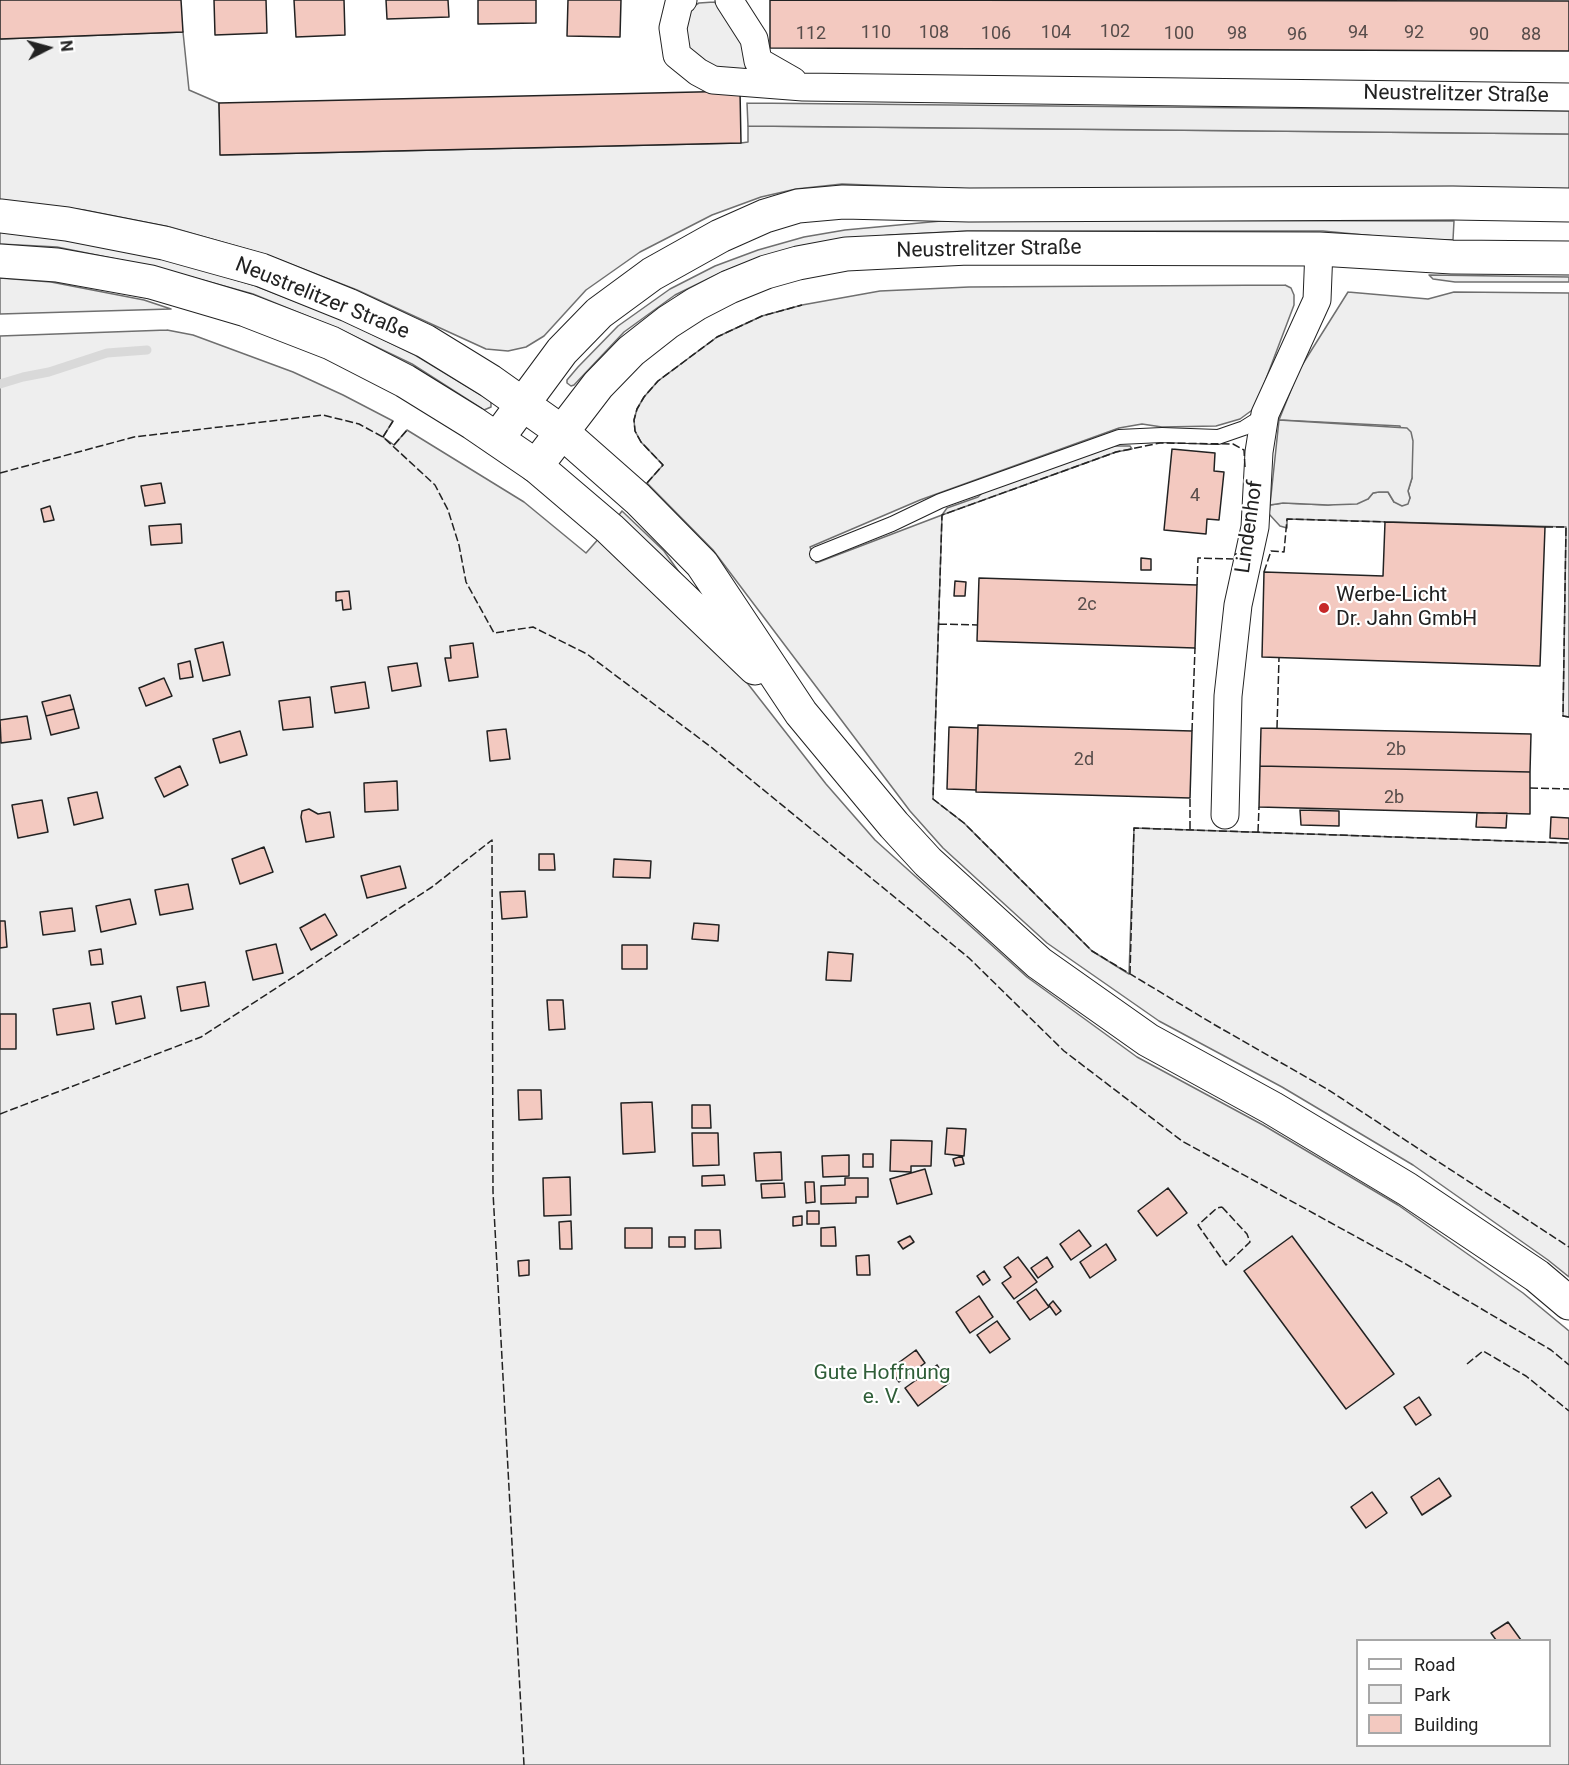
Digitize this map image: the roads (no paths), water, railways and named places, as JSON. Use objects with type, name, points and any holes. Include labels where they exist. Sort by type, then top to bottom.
[{"type":"main road","name":"Neustrelitzer Straße","points":[[497,440],[562,351],[599,313],[652,274],[720,236],[765,216],[798,206],[843,202],[969,205],[1442,203],[1569,205]]},
{"type":"main road","name":"Neustrelitzer Straße","points":[[0,216],[66,224],[164,243],[261,270],[348,305],[425,341],[522,404]]},
{"type":"main road","name":"Neustrelitzer Straße","points":[[0,261],[57,265],[151,282],[246,310],[331,343],[405,381],[536,466],[598,385],[631,351],[668,322],[729,287],[766,272],[798,263],[846,254],[968,248],[1319,249],[1452,257],[1569,258]]},
{"type":"main road","points":[[522,404],[562,432],[638,499],[702,564],[801,713],[900,832],[928,861],[1039,963],[1148,1040],[1272,1108],[1407,1189],[1537,1276],[1569,1303]]},
{"type":"main road","points":[[536,466],[610,529],[801,713]]},
{"type":"street","name":"Neustrelitzer Straße","points":[[683,0],[679,3],[673,28],[677,55],[712,80],[803,87],[1569,97]]},
{"type":"street","name":"Neustrelitzer Straße","points":[[729,0],[754,39],[758,61],[803,87]]},
{"type":"street","name":"Lindenhof","points":[[1225,815],[1228,696],[1238,605],[1255,527],[1259,452],[1265,414],[1317,300],[1319,249]]},
{"type":"lane","points":[[818,554],[892,524],[940,501],[1119,437],[1154,435],[1218,437],[1244,428],[1265,414]]},
{"type":"waterway","points":[[0,384],[49,372],[107,353],[147,350]]},
{"type":"place","name":"Werbe-Licht Dr. Jahn GmbH","points":[[1324,608]]},
{"type":"park label","name":"Gute Hoffnung e. V.","points":[[882,1386]]}]
